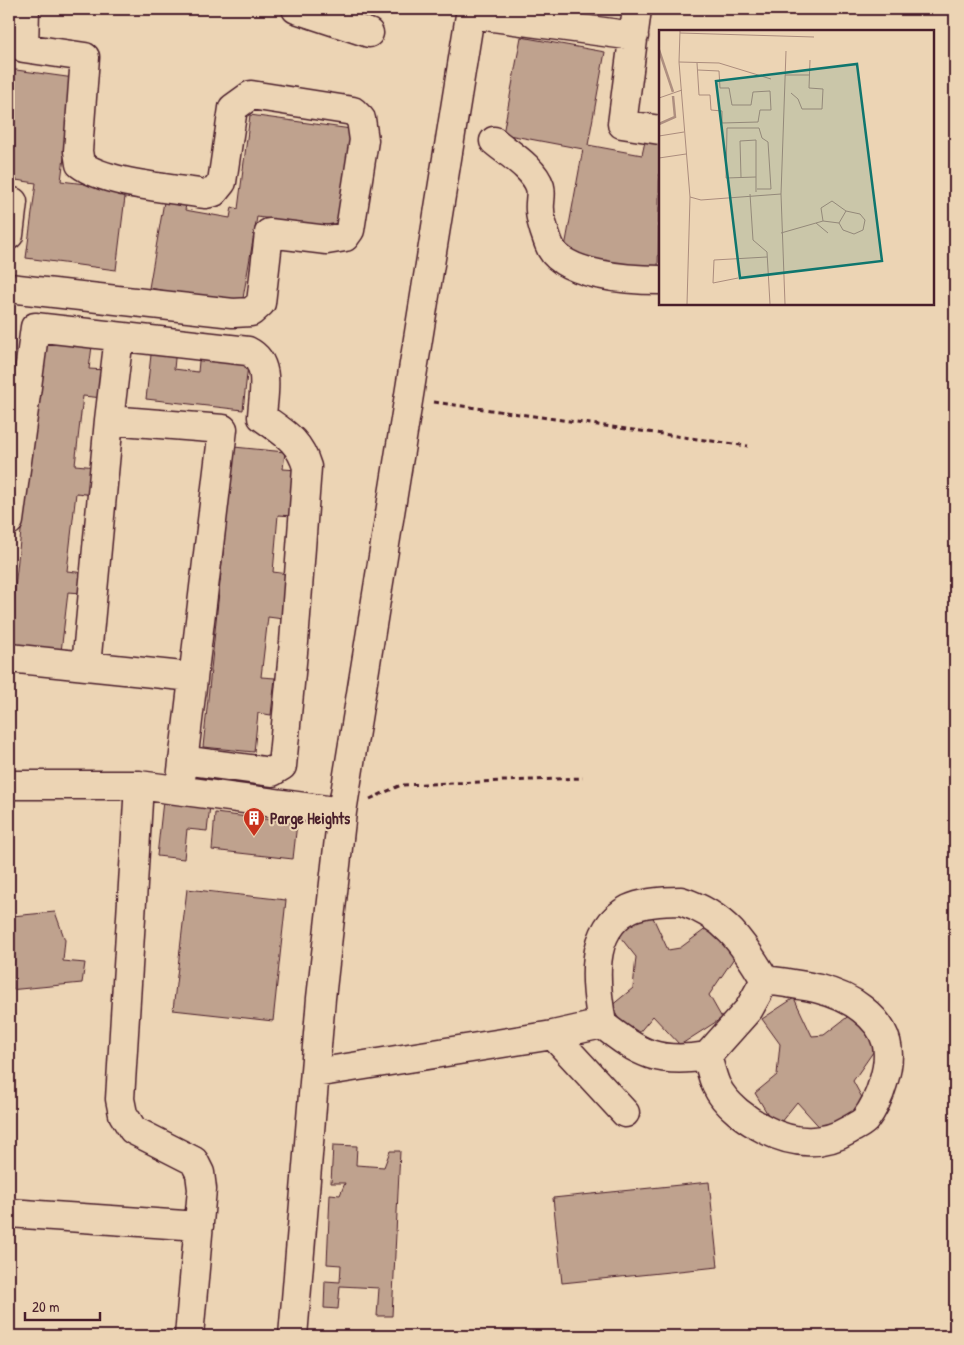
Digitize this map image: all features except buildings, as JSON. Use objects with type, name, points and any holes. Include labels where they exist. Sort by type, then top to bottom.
[{"type":"street","points":[[9,288],[233,313],[252,312],[261,303],[269,233],[327,240],[345,237],[350,230],[364,140],[361,119],[353,112],[251,95],[233,108],[222,182],[214,192],[205,194],[142,184],[89,171],[80,164],[78,151],[85,58],[24,48],[25,9]]},
{"type":"street","points":[[296,9],[368,33]]},
{"type":"street","points":[[637,9],[622,124],[659,130]]},
{"type":"street","points":[[293,1336],[315,1074],[342,812],[471,12],[634,36]]},
{"type":"street","points":[[494,141],[529,171],[540,187],[540,212],[550,246],[556,256],[573,267],[620,278],[659,280]]},
{"type":"street","points":[[9,202],[13,202],[9,235]]},
{"type":"street","points":[[9,521],[35,327],[248,351],[255,354],[265,372],[262,417],[288,436],[302,450],[307,466],[294,642],[282,766],[272,772],[183,760]]},
{"type":"street","points":[[86,666],[109,420],[119,337]]},
{"type":"street","points":[[109,420],[223,429],[179,790]]},
{"type":"street","points":[[9,658],[192,677]]},
{"type":"street","points":[[9,785],[139,785],[342,812]]},
{"type":"street","points":[[139,785],[120,1099],[123,1114],[133,1130],[194,1161],[200,1173],[202,1189],[189,1336]]},
{"type":"street","points":[[681,901],[702,908],[723,923],[745,947],[765,980],[749,1009],[707,1056],[669,1060],[648,1056],[627,1044],[602,1024],[596,988],[597,959],[603,938],[614,921],[629,909],[659,902],[681,901]]},
{"type":"street","points":[[707,1056],[717,1087],[733,1107],[751,1122],[779,1137],[802,1142],[836,1138],[864,1121],[877,1103],[890,1057],[886,1039],[879,1025],[862,1008],[832,994],[801,985],[765,980]]},
{"type":"street","points":[[315,1074],[553,1036],[602,1024]]},
{"type":"street","points":[[553,1036],[625,1113]]},
{"type":"street","points":[[9,1213],[199,1226]]},
{"type":"path","points":[[408,399],[748,446]]},
{"type":"path","points":[[342,812],[401,785],[583,778]]},
{"type":"place","name":"Parge Heights","points":[[254,837]]}]
